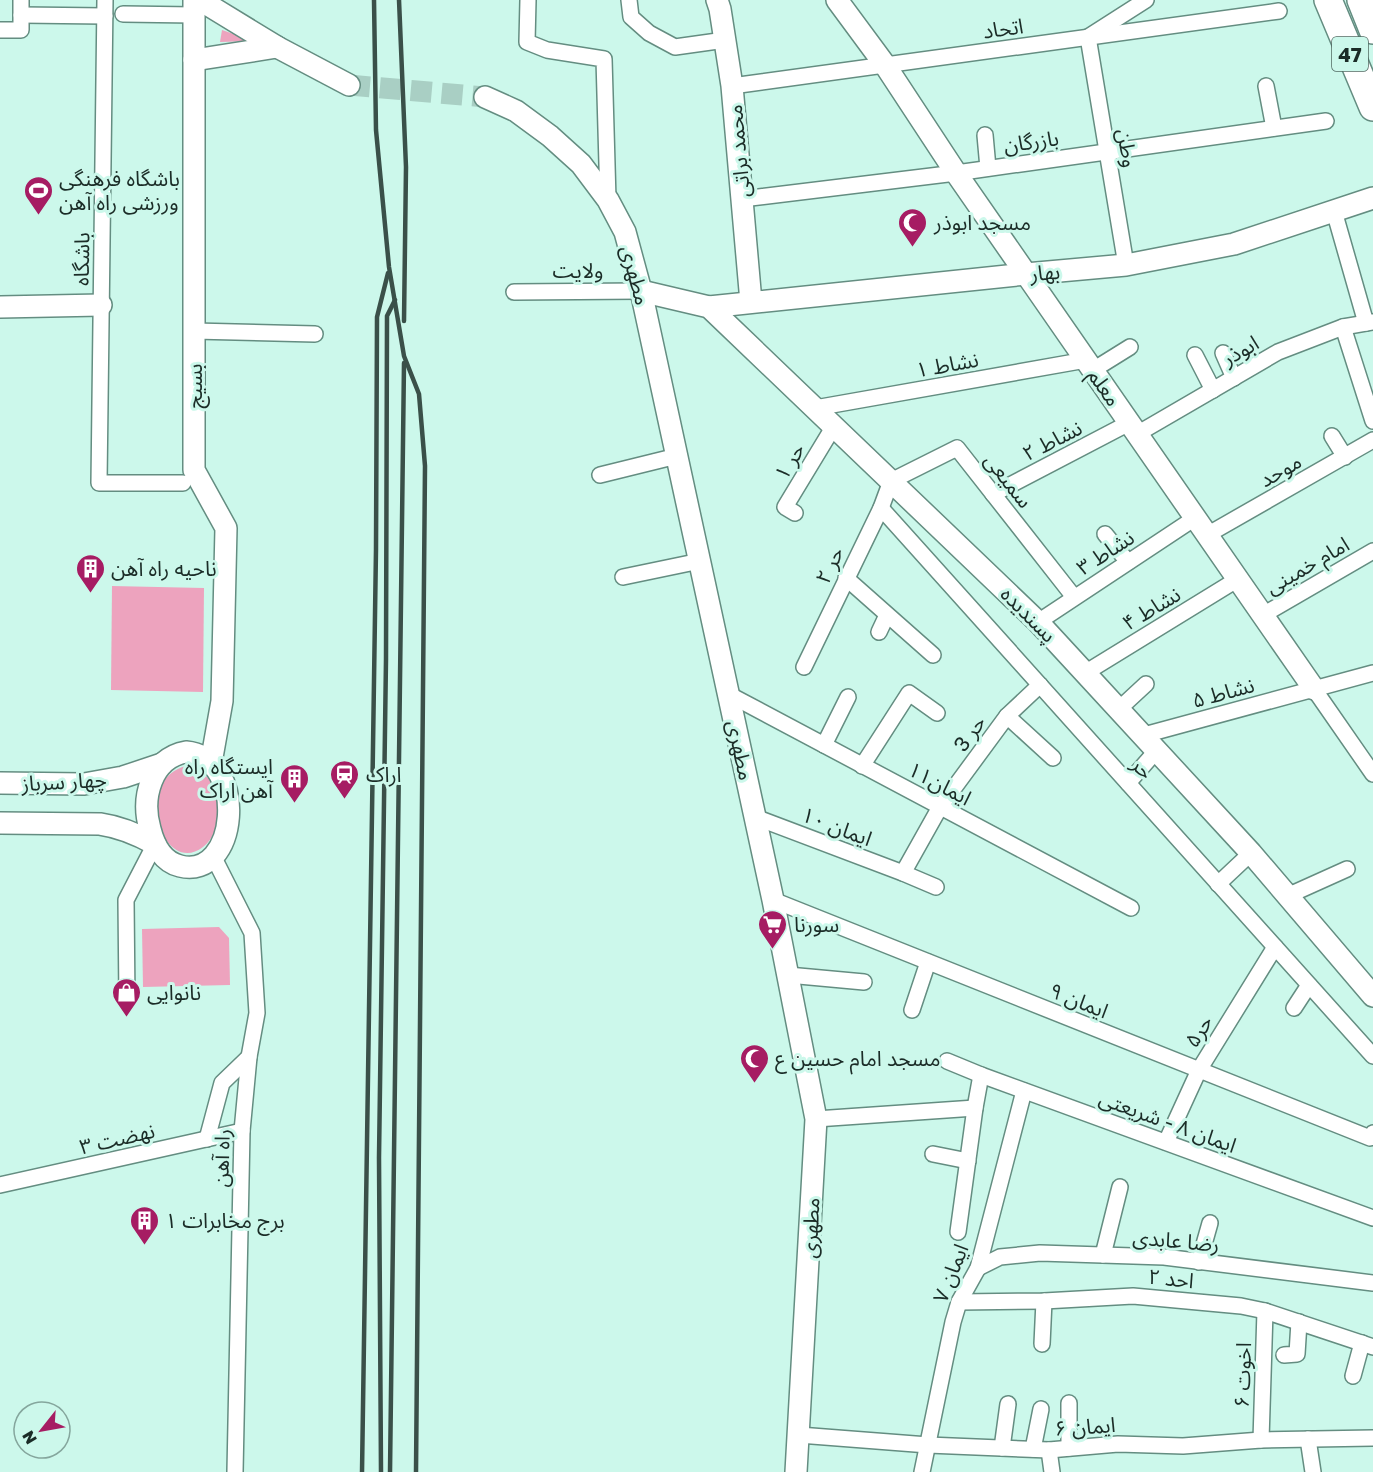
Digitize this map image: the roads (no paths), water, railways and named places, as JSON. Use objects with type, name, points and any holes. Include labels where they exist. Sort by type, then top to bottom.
[{"type":"highway","name":"47","points":[[1328,0],[1373,107]]},
{"type":"highway","name":"47","points":[[1361,0],[1373,30]]},
{"type":"street","name":"باشگاه","points":[[105,0],[99,483],[183,483]]},
{"type":"street","points":[[528,0],[526,42],[547,50],[604,59],[608,200]]},
{"type":"street","points":[[629,0],[631,17],[649,33],[675,47],[725,40]]},
{"type":"street","name":"محمد براتی","points":[[717,0],[732,86],[751,302]]},
{"type":"street","name":"معلم","points":[[837,0],[885,65],[956,173],[1373,774]]},
{"type":"street","points":[[1088,37],[1146,0]]},
{"type":"street","points":[[123,14],[196,5],[349,85]]},
{"type":"street","name":"بسیج","points":[[196,5],[194,470],[226,528],[222,701],[211,762]]},
{"type":"street","name":"اتحاد","points":[[732,86],[1280,11]]},
{"type":"street","points":[[0,30],[21,15],[105,16]]},
{"type":"street","name":"وطن","points":[[1088,37],[1126,265]]},
{"type":"street","points":[[194,60],[277,46]]},
{"type":"street","points":[[1266,86],[1274,128]]},
{"type":"street","name":"مطهری","points":[[485,97],[516,111],[550,136],[581,164],[608,200],[625,232],[641,291],[730,695],[816,1119],[796,1472]]},
{"type":"street","name":"بازرگان","points":[[742,199],[956,173],[1326,121]]},
{"type":"street","points":[[986,135],[988,168]]},
{"type":"street","name":"بهار","points":[[709,307],[1026,273],[1126,265],[1234,244],[1373,198]]},
{"type":"street","points":[[1334,211],[1369,323]]},
{"type":"street","points":[[641,291],[709,307]]},
{"type":"street","name":"ولایت","points":[[514,292],[641,291]]},
{"type":"street","points":[[0,307],[102,305]]},
{"type":"street","name":"پسندیده","points":[[709,307],[1038,622],[1251,853],[1373,996]]},
{"type":"street","name":"ابوذر","points":[[1133,428],[1213,390],[1278,352],[1343,327],[1369,323]]},
{"type":"street","points":[[1343,327],[1373,421]]},
{"type":"street","points":[[194,331],[315,334]]},
{"type":"street","points":[[1089,365],[1130,347]]},
{"type":"street","points":[[1223,353],[1234,378]]},
{"type":"street","points":[[1195,355],[1213,390]]},
{"type":"street","name":"نشاط ۱","points":[[815,408],[1089,365]]},
{"type":"street","name":"حر ۱","points":[[795,513],[785,507],[834,426]]},
{"type":"street","name":"نشاط ۲","points":[[993,494],[1133,428]]},
{"type":"street","points":[[1332,436],[1344,457]]},
{"type":"street","name":"موحد","points":[[1207,535],[1373,440]]},
{"type":"street","name":"سمیعی","points":[[891,481],[957,448],[1074,597]]},
{"type":"street","points":[[600,475],[677,456]]},
{"type":"street","name":"حر ۲","points":[[804,667],[881,508],[891,481]]},
{"type":"street","name":"حر","points":[[881,508],[1373,1056]]},
{"type":"street","name":"نشاط ۳","points":[[1038,622],[1195,518]]},
{"type":"street","points":[[1105,534],[1128,562]]},
{"type":"street","name":"امام خمینی","points":[[1263,615],[1373,551]]},
{"type":"street","points":[[623,577],[700,561]]},
{"type":"street","points":[[846,579],[933,655]]},
{"type":"street","name":"نشاط ۴","points":[[1085,672],[1238,579]]},
{"type":"street","points":[[879,632],[887,615]]},
{"type":"street","name":"نشاط ۵","points":[[1150,743],[1314,689],[1373,673]]},
{"type":"street","points":[[1119,709],[1146,684]]},
{"type":"street","name":"حر 3","points":[[903,873],[940,807],[1007,716],[1040,685]]},
{"type":"street","points":[[862,766],[909,693],[937,713]]},
{"type":"street","name":"ایمان۱۱","points":[[730,695],[1131,909]]},
{"type":"street","points":[[824,745],[848,697]]},
{"type":"street","points":[[1007,716],[1053,758]]},
{"type":"street","points":[[1128,783],[1150,743]]},
{"type":"street","points":[[186,752],[199,754],[211,762],[224,783],[229,809],[225,835],[218,850],[207,862],[195,867],[176,865],[164,857],[155,844],[149,828],[146,811],[153,777],[162,764],[173,755],[186,752]]},
{"type":"street","name":"چهار سرباز","points":[[0,783],[84,784],[123,777],[162,764]]},
{"type":"street","name":"ایمان ۱۰","points":[[755,817],[936,887]]},
{"type":"street","name":"چهار سرباز","points":[[0,823],[115,826],[129,830],[155,844]]},
{"type":"street","points":[[127,1002],[126,900],[155,844]]},
{"type":"street","points":[[1218,884],[1251,853]]},
{"type":"street","name":"راه آهن","points":[[213,856],[252,933],[257,1013],[249,1057],[242,1131],[235,1472]]},
{"type":"street","points":[[1287,896],[1347,869]]},
{"type":"street","name":"ایمان ۹","points":[[773,900],[1199,1070],[1371,1135]]},
{"type":"street","name":"حر۵","points":[[1166,1142],[1199,1070],[1275,947]]},
{"type":"street","points":[[912,1010],[928,962]]},
{"type":"street","points":[[788,975],[864,982]]},
{"type":"street","points":[[1294,1008],[1309,985]]},
{"type":"street","points":[[207,1139],[222,1083],[249,1057]]},
{"type":"street","name":"ایمان ۸ - شریعتی","points":[[947,1061],[1373,1218]]},
{"type":"street","points":[[958,1232],[981,1075]]},
{"type":"street","name":"ایمان ۷","points":[[922,1472],[953,1322],[959,1302],[978,1268],[1024,1091]]},
{"type":"street","points":[[816,1119],[975,1108]]},
{"type":"street","name":"نهضت ۳","points":[[0,1185],[242,1131]]},
{"type":"street","points":[[933,1154],[968,1161]]},
{"type":"street","points":[[1103,1256],[1120,1187]]},
{"type":"street","points":[[1199,1262],[1210,1223]]},
{"type":"street","name":"رضا عابدی","points":[[978,1268],[1000,1257],[1041,1253],[1164,1257],[1373,1283]]},
{"type":"street","name":"احد ۲","points":[[959,1302],[1044,1301],[1133,1296],[1241,1306],[1265,1311],[1368,1345]]},
{"type":"street","points":[[1042,1344],[1044,1301]]},
{"type":"street","name":"اخوت ۶","points":[[1261,1440],[1265,1311]]},
{"type":"street","points":[[1284,1355],[1297,1354],[1299,1322]]},
{"type":"street","points":[[1353,1376],[1368,1345]]},
{"type":"street","points":[[1069,1403],[1069,1448]]},
{"type":"street","points":[[1002,1448],[1008,1404]]},
{"type":"street","points":[[1041,1409],[1041,1449],[1052,1472]]},
{"type":"street","name":"ایمان ۶","points":[[799,1435],[928,1445],[1041,1449],[1118,1444],[1184,1446],[1261,1440],[1373,1438]]},
{"type":"street","points":[[1308,1439],[1313,1472]]},
{"type":"tunnel","points":[[349,85],[485,97]]},
{"type":"railway","points":[[374,0],[376,130],[389,267],[404,356],[419,394],[425,466],[416,1472]]},
{"type":"railway","points":[[399,0],[406,167],[404,321]]},
{"type":"railway","points":[[362,1472],[376,549],[377,317],[388,273]]},
{"type":"railway","points":[[381,1472],[379,1158],[386,659],[387,316],[395,300]]},
{"type":"railway","points":[[390,1472],[404,363]]},
{"type":"place","name":"باشگاه فرهنگی ورزشی راه آهن","points":[[38,216]]},
{"type":"place","name":"مسجد ابوذر","points":[[913,248]]},
{"type":"place","name":"ناحیه راه آهن","points":[[90,594]]},
{"type":"place","name":"اراک","points":[[345,800]]},
{"type":"place","name":"ایستگاه راه آهن اراک","points":[[294,804]]},
{"type":"place","name":"سورنا","points":[[773,950]]},
{"type":"place","name":"نانوایی","points":[[126,1018]]},
{"type":"place","name":"مسجد امام حسین ع","points":[[754,1084]]},
{"type":"place","name":"برج مخابرات ۱","points":[[144,1246]]}]
